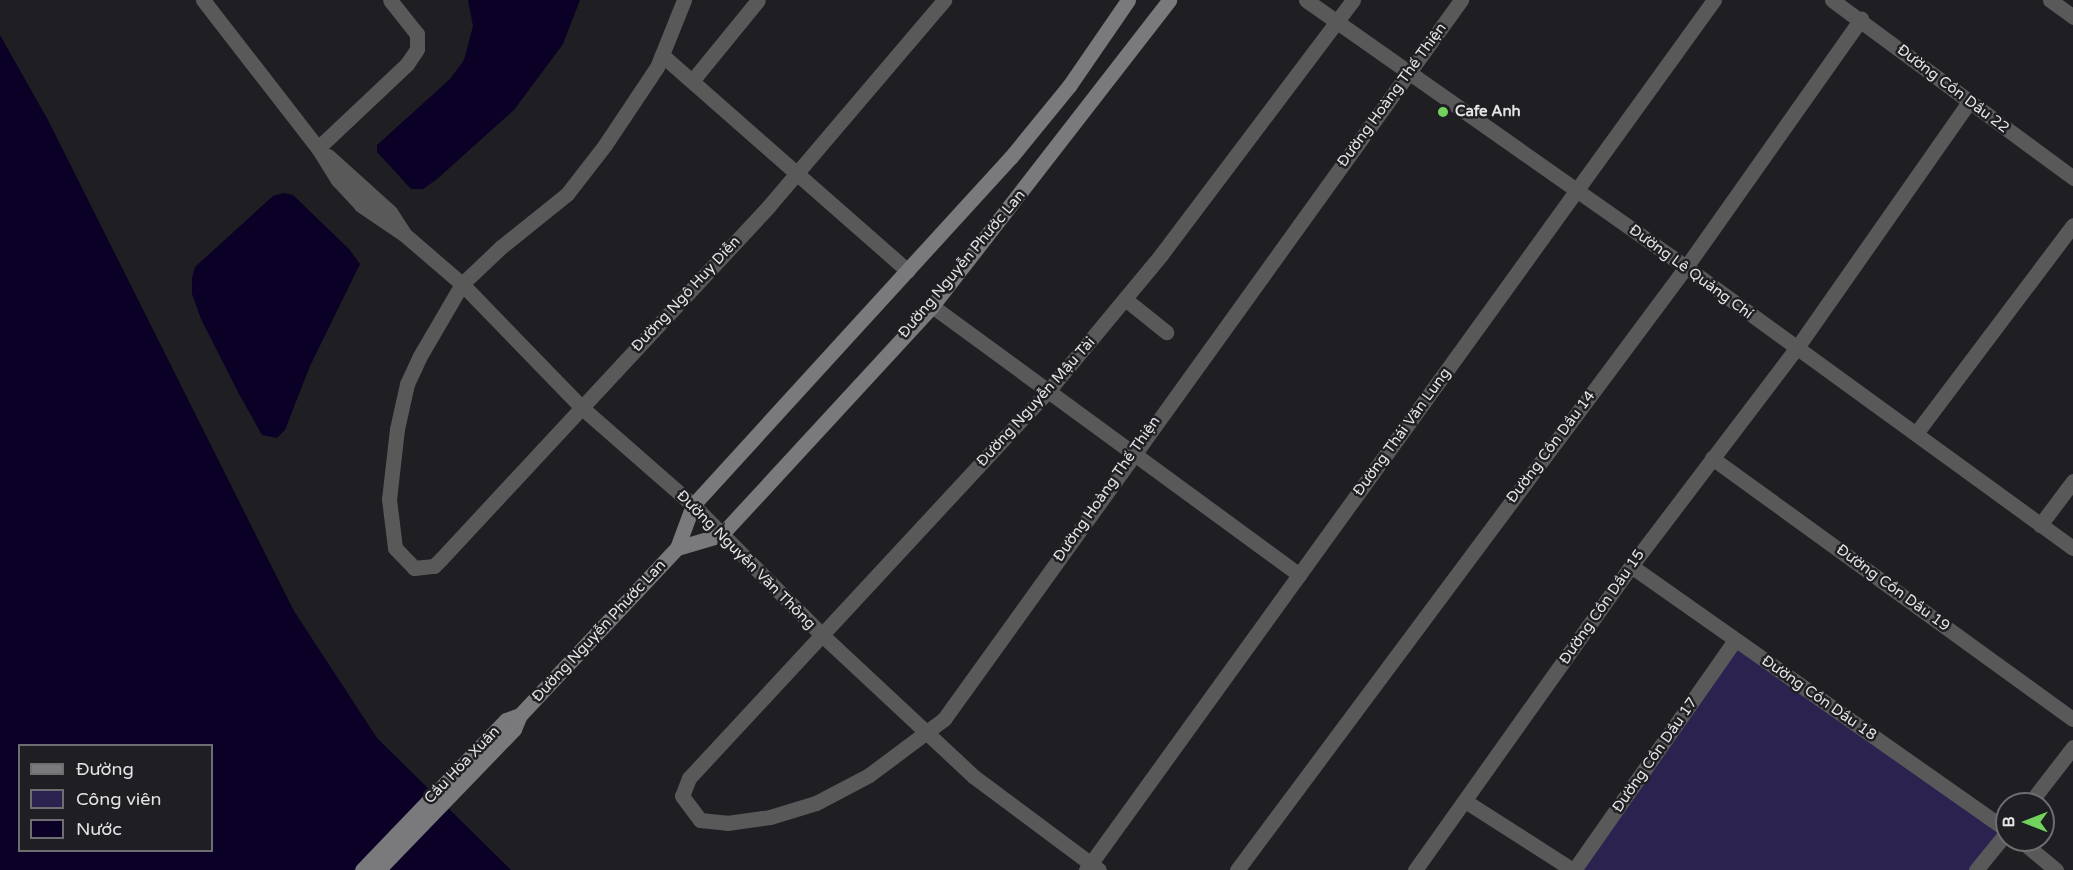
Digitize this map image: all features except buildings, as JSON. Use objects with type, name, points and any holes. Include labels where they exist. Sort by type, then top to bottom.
[{"type":"main road","name":"Đường Nguyễn Phước Lan","points":[[520,714],[677,548],[693,505],[1011,157],[1069,86],[1128,0]]},
{"type":"main road","name":"Đường Nguyễn Phước Lan","points":[[677,548],[721,535],[932,306],[1080,119],[1169,0]]},
{"type":"main road","name":"Cầu Hòa Xuân","points":[[362,870],[506,720],[520,714]]},
{"type":"main road","name":"Cầu Hòa Xuân","points":[[378,870],[514,729],[520,714]]},
{"type":"street","name":"Đường Nguyễn Văn Thông","points":[[203,0],[318,148],[338,180],[366,199],[462,284],[581,407],[693,505],[822,635],[927,733],[1009,805],[1092,868]]},
{"type":"street","points":[[318,148],[407,64],[417,49],[417,34],[390,0]]},
{"type":"street","points":[[462,284],[501,246],[567,194],[623,120],[662,55],[684,0]]},
{"type":"street","points":[[692,81],[759,0]]},
{"type":"street","name":"Đường Ngô Huy Diễn","points":[[462,284],[435,326],[407,384],[391,459],[388,499],[395,548],[414,568],[434,566],[797,173],[944,0]]},
{"type":"street","name":"Đường Lê Quảng Chí","points":[[1306,0],[1408,74],[1686,267],[1796,349],[1917,432],[2073,548]]},
{"type":"street","name":"Đường Nguyễn Mậu Tài","points":[[689,778],[1048,391],[1125,299],[1353,0]]},
{"type":"street","name":"Đường Hoàng Thế Thiện","points":[[689,778],[682,796],[700,820],[727,823],[771,817],[816,803],[860,780],[927,733],[944,718],[1132,452],[1461,0]]},
{"type":"street","name":"Đường Thái Văn Lung","points":[[1092,868],[1575,189],[1714,0]]},
{"type":"street","name":"Đường Cồn Dầu 22","points":[[1832,0],[2073,178]]},
{"type":"street","points":[[2050,0],[2073,17]]},
{"type":"street","name":"Đường Cồn Dầu 14","points":[[1237,870],[1686,267],[1861,20]]},
{"type":"street","points":[[662,55],[908,271]]},
{"type":"street","name":"Đường Cồn Dầu 15","points":[[1415,870],[1631,566],[1796,349],[1969,102]]},
{"type":"street","points":[[1917,432],[2073,225]]},
{"type":"street","points":[[1125,299],[1166,332]]},
{"type":"street","points":[[932,306],[1299,575]]},
{"type":"street","name":"Đường Cồn Dầu 19","points":[[1712,458],[2073,718]]},
{"type":"street","points":[[2040,525],[2073,481]]},
{"type":"street","name":"Đường Cồn Dầu 18","points":[[1631,566],[1995,823]]},
{"type":"street","name":"Đường Cồn Dầu 17","points":[[1573,870],[1736,640]]},
{"type":"street","points":[[2038,792],[2073,747]]},
{"type":"street","points":[[1466,801],[1573,870]]},
{"type":"street","points":[[1976,870],[1995,846]]},
{"type":"street","points":[[2034,852],[2056,870]]},
{"type":"green space","points":[[1735,640],[1995,822],[1995,845],[1976,870],[1574,870]]},
{"type":"water","points":[[468,0],[580,0],[563,44],[514,110],[436,180],[423,189],[411,189],[377,152],[377,145],[450,79],[464,60],[473,26]]},
{"type":"water","points":[[0,35],[48,120],[294,611],[377,738],[511,870],[0,870]]},
{"type":"water","points":[[284,193],[293,195],[349,249],[360,264],[310,366],[285,430],[277,438],[262,435],[239,394],[201,319],[192,294],[192,278],[195,267],[273,196]]},
{"type":"place","name":"Cafe Anh","points":[[1443,112]]}]
